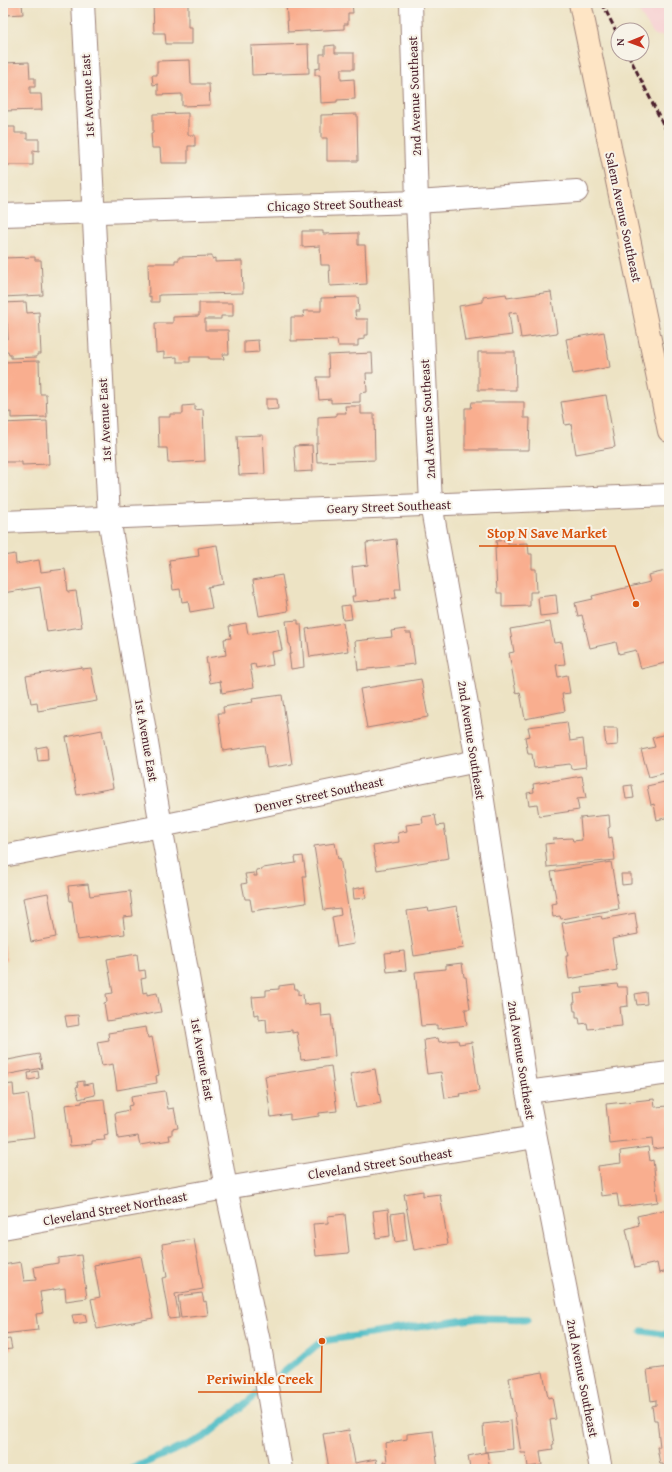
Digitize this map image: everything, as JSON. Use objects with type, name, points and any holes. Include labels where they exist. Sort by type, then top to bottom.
[{"type":"main road","name":"Salem Avenue Southeast","points":[[580,3],[669,431]]},
{"type":"street","name":"1st Avenue East","points":[[83,3],[109,518],[161,826],[226,1188],[260,1346],[281,1466]]},
{"type":"street","name":"2nd Avenue Southeast","points":[[411,3],[417,202],[432,504],[477,761],[526,1092],[601,1469]]},
{"type":"street","name":"Chicago Street Southeast","points":[[3,215],[417,202],[577,191]]},
{"type":"street","name":"Geary Street Southeast","points":[[3,522],[669,495]]},
{"type":"street","name":"Denver Street Southeast","points":[[3,856],[161,826],[477,761]]},
{"type":"street","points":[[526,1092],[669,1073]]},
{"type":"street","name":"Cleveland Street Southeast","points":[[226,1188],[535,1137]]},
{"type":"street","name":"Cleveland Street Northeast","points":[[3,1228],[226,1188]]},
{"type":"shaded area","points":[[633,3],[669,3],[669,35],[655,36],[650,28],[650,22],[646,22]]},
{"type":"building","points":[[3,3],[22,3],[23,14],[5,15],[5,22],[3,23]]},
{"type":"building","points":[[153,3],[188,3],[188,27],[192,27],[192,44],[166,44],[165,33],[154,33]]},
{"type":"building","points":[[286,3],[352,3],[353,13],[348,13],[348,24],[344,24],[344,29],[288,32]]},
{"type":"building","points":[[308,44],[309,73],[252,75],[251,46]]},
{"type":"building","points":[[335,45],[335,53],[354,53],[354,69],[341,69],[341,80],[354,79],[355,99],[321,103],[320,75],[315,75],[315,69],[320,68],[320,54],[325,54],[325,46]]},
{"type":"building","points":[[190,60],[191,84],[209,84],[210,105],[182,106],[182,94],[158,95],[158,84],[153,85],[152,75],[157,75],[157,61]]},
{"type":"building","points":[[29,62],[30,78],[35,78],[35,87],[30,87],[30,94],[41,94],[42,110],[3,111],[3,63]]},
{"type":"building","points":[[188,113],[188,135],[195,135],[195,146],[188,146],[188,163],[161,163],[160,148],[152,148],[151,133],[153,133],[153,114]]},
{"type":"building","points":[[357,114],[358,161],[327,161],[327,138],[321,138],[321,115]]},
{"type":"building","points":[[7,127],[15,127],[15,133],[27,133],[27,139],[39,139],[39,151],[33,150],[33,165],[3,165],[3,133],[7,133]]},
{"type":"building","points":[[302,231],[323,231],[323,234],[358,233],[358,245],[365,245],[367,284],[330,286],[329,265],[321,265],[320,246],[302,247]]},
{"type":"building","points":[[212,256],[212,259],[215,258],[215,262],[242,261],[243,293],[159,295],[159,302],[151,302],[151,296],[149,297],[148,263],[175,263],[175,260],[179,260],[179,257]]},
{"type":"building","points":[[35,257],[35,260],[41,260],[43,295],[3,297],[3,258]]},
{"type":"building","points":[[551,292],[557,333],[521,338],[517,312],[509,313],[512,335],[465,341],[459,306],[483,302],[483,297],[506,294],[507,298]]},
{"type":"building","points":[[358,297],[359,311],[355,311],[356,319],[368,319],[368,335],[364,335],[364,339],[358,340],[358,346],[338,346],[337,340],[291,341],[291,317],[304,317],[303,311],[321,311],[321,298]]},
{"type":"building","points":[[26,302],[27,313],[39,312],[41,354],[37,354],[37,357],[11,358],[8,351],[3,352],[3,339],[8,338],[7,323],[3,323],[3,303]]},
{"type":"building","points":[[199,303],[233,303],[233,316],[221,316],[221,319],[205,319],[205,330],[228,330],[229,354],[223,354],[224,359],[190,357],[190,362],[177,362],[177,357],[164,358],[164,352],[156,353],[155,323],[173,323],[173,317],[199,316]]},
{"type":"building","points":[[604,332],[610,367],[573,374],[566,339]]},
{"type":"building","points":[[258,340],[259,352],[244,353],[244,341]]},
{"type":"building","points":[[478,352],[515,352],[516,390],[478,390]]},
{"type":"building","points":[[372,353],[373,373],[366,373],[367,392],[360,393],[360,402],[331,403],[331,399],[319,400],[317,377],[329,377],[328,355]]},
{"type":"building","points":[[39,361],[40,394],[46,394],[47,417],[11,418],[11,412],[3,413],[3,362]]},
{"type":"building","points":[[606,395],[615,447],[576,454],[571,424],[565,425],[561,402]]},
{"type":"building","points":[[266,399],[277,399],[278,409],[266,410]]},
{"type":"building","points":[[472,402],[524,402],[524,418],[530,418],[529,450],[465,450],[465,408],[471,408]]},
{"type":"building","points":[[195,405],[195,410],[203,409],[205,461],[168,463],[167,448],[159,448],[158,417],[170,417],[170,414],[183,414],[183,406]]},
{"type":"building","points":[[345,406],[361,406],[361,414],[374,414],[375,460],[317,462],[316,443],[318,443],[318,417],[336,416],[336,413],[346,413]]},
{"type":"building","points":[[47,421],[49,464],[22,465],[22,462],[5,462],[5,465],[3,465],[3,423]]},
{"type":"building","points":[[263,435],[265,474],[239,475],[237,436]]},
{"type":"building","points":[[312,445],[313,471],[296,472],[294,446]]},
{"type":"building","points":[[396,539],[401,589],[395,589],[396,598],[353,602],[352,596],[355,596],[352,567],[368,565],[366,543]]},
{"type":"building","points":[[508,540],[508,544],[528,543],[529,554],[532,554],[532,569],[536,569],[537,592],[530,592],[530,606],[502,607],[502,593],[497,593],[496,541]]},
{"type":"building","points":[[217,545],[223,584],[208,587],[212,608],[190,612],[188,601],[182,602],[180,589],[173,590],[169,560],[199,556],[198,548]]},
{"type":"building","points":[[15,554],[16,564],[39,560],[41,572],[65,569],[68,592],[76,591],[82,627],[47,632],[40,587],[3,593],[3,556]]},
{"type":"building","points":[[666,571],[669,583],[669,662],[641,669],[636,650],[619,654],[616,642],[590,648],[582,615],[578,616],[575,603],[593,599],[592,596],[650,582],[648,575]]},
{"type":"building","points":[[282,575],[288,611],[259,616],[253,580]]},
{"type":"building","points":[[556,595],[558,614],[540,616],[538,597]]},
{"type":"building","points":[[350,605],[352,619],[343,620],[341,606]]},
{"type":"building","points":[[298,620],[298,624],[301,624],[304,667],[291,669],[289,654],[291,654],[290,644],[286,621]]},
{"type":"building","points":[[550,622],[554,643],[562,642],[565,664],[556,665],[558,677],[567,675],[570,693],[562,694],[565,711],[525,719],[520,692],[516,693],[509,653],[514,652],[510,629]]},
{"type":"building","points":[[246,623],[248,634],[278,629],[282,650],[271,652],[273,665],[256,668],[255,664],[250,665],[254,687],[222,693],[220,681],[210,683],[206,658],[226,655],[224,639],[231,638],[229,626]]},
{"type":"building","points":[[343,623],[348,651],[310,657],[306,629]]},
{"type":"building","points":[[405,629],[406,633],[411,633],[415,664],[358,670],[355,641],[392,637],[391,631]]},
{"type":"building","points":[[82,667],[82,669],[91,668],[97,701],[38,711],[37,702],[31,703],[26,676]]},
{"type":"building","points":[[421,679],[428,717],[367,728],[360,689]]},
{"type":"building","points":[[282,695],[292,764],[267,768],[264,745],[223,751],[218,713],[224,713],[223,707],[253,702],[252,699]]},
{"type":"building","points":[[567,722],[570,741],[583,739],[586,767],[571,769],[570,764],[534,768],[532,754],[528,754],[525,737],[530,736],[528,727]]},
{"type":"building","points":[[604,728],[617,728],[618,745],[606,746]]},
{"type":"building","points":[[102,730],[113,788],[77,795],[66,737]]},
{"type":"building","points":[[669,733],[669,772],[649,777],[641,750],[655,747],[652,738]]},
{"type":"building","points":[[47,746],[48,760],[38,761],[36,748]]},
{"type":"building","points":[[582,776],[586,798],[577,799],[579,810],[539,816],[537,804],[529,805],[527,793],[534,792],[533,784]]},
{"type":"building","points":[[669,781],[669,817],[657,820],[654,804],[651,805],[647,786]]},
{"type":"building","points":[[632,785],[634,798],[626,799],[624,786]]},
{"type":"building","points":[[435,815],[437,826],[444,825],[449,858],[377,870],[373,846],[399,842],[398,833],[407,831],[406,825],[423,823],[422,817]]},
{"type":"building","points":[[609,815],[609,838],[612,837],[615,860],[547,867],[545,844],[554,843],[553,839],[572,838],[573,841],[582,840],[580,818]]},
{"type":"building","points":[[335,843],[338,859],[340,858],[354,944],[337,947],[332,917],[341,915],[340,908],[324,910],[314,846]]},
{"type":"building","points":[[303,856],[306,876],[303,876],[306,903],[252,911],[250,899],[245,899],[242,884],[247,883],[245,874],[254,873],[254,876],[257,876],[256,870],[296,863],[295,857]]},
{"type":"building","points":[[611,862],[619,909],[561,919],[560,916],[553,917],[551,904],[557,903],[551,872]]},
{"type":"building","points":[[621,874],[631,874],[631,884],[622,885]]},
{"type":"building","points":[[88,884],[90,896],[130,891],[133,916],[123,917],[125,934],[77,940],[72,901],[70,901],[68,886]]},
{"type":"building","points":[[365,887],[366,898],[354,899],[353,889]]},
{"type":"building","points":[[48,893],[56,937],[31,942],[23,898]]},
{"type":"building","points":[[457,906],[464,948],[414,956],[407,911],[428,908],[429,911]]},
{"type":"building","points":[[635,913],[638,934],[612,939],[617,970],[569,979],[566,956],[568,956],[562,923],[601,916],[602,919]]},
{"type":"building","points":[[3,943],[7,960],[3,961]]},
{"type":"building","points":[[404,951],[406,970],[387,972],[385,953]]},
{"type":"building","points":[[137,954],[139,971],[145,970],[146,978],[141,979],[143,993],[147,992],[147,995],[157,993],[161,1012],[107,1021],[104,1003],[107,1002],[106,994],[113,993],[107,959]]},
{"type":"building","points":[[462,963],[464,977],[466,977],[470,1009],[465,1009],[467,1025],[437,1029],[437,1025],[421,1026],[415,972],[446,969],[446,965]]},
{"type":"building","points":[[294,984],[295,989],[298,989],[298,995],[303,994],[304,1005],[320,1003],[321,1016],[331,1015],[335,1056],[301,1060],[297,1032],[292,1033],[292,1030],[267,1033],[266,1019],[259,1020],[259,1014],[254,1015],[252,997],[266,996],[266,990],[279,989],[279,986]]},
{"type":"building","points":[[617,984],[618,987],[627,987],[628,1006],[620,1007],[622,1026],[588,1029],[587,1023],[580,1024],[579,1017],[576,1017],[576,1011],[574,1011],[574,994],[583,993],[582,988]]},
{"type":"building","points":[[646,992],[647,1004],[637,1005],[635,994]]},
{"type":"building","points":[[78,1015],[79,1025],[67,1027],[65,1016]]},
{"type":"building","points":[[146,1027],[148,1038],[152,1037],[159,1075],[156,1076],[157,1083],[117,1090],[113,1064],[102,1066],[97,1042],[109,1040],[108,1033]]},
{"type":"building","points":[[438,1038],[439,1042],[458,1040],[459,1044],[472,1042],[479,1091],[445,1098],[441,1072],[427,1074],[424,1051],[424,1040]]},
{"type":"building","points":[[39,1054],[42,1068],[5,1075],[3,1061]]},
{"type":"building","points":[[331,1066],[337,1111],[319,1113],[319,1116],[290,1120],[290,1114],[271,1117],[265,1076]]},
{"type":"building","points":[[375,1069],[381,1103],[356,1108],[350,1074]]},
{"type":"building","points":[[38,1071],[39,1078],[29,1080],[28,1073]]},
{"type":"building","points":[[84,1081],[84,1085],[93,1083],[95,1095],[79,1099],[76,1087],[78,1086],[77,1082]]},
{"type":"building","points":[[13,1084],[14,1096],[28,1094],[34,1137],[3,1141],[3,1085]]},
{"type":"building","points":[[165,1091],[168,1109],[174,1108],[178,1128],[172,1129],[172,1135],[169,1135],[170,1140],[140,1145],[138,1136],[118,1139],[115,1113],[129,1110],[128,1106],[132,1105],[131,1096]]},
{"type":"building","points":[[104,1099],[108,1135],[104,1136],[105,1140],[92,1141],[92,1144],[70,1146],[65,1105],[82,1103],[82,1101]]},
{"type":"building","points":[[654,1099],[655,1107],[669,1106],[669,1136],[667,1136],[668,1147],[653,1149],[652,1139],[610,1144],[606,1104]]},
{"type":"building","points":[[648,1147],[650,1161],[653,1160],[658,1202],[619,1207],[617,1194],[601,1196],[598,1166],[621,1163],[620,1151]]},
{"type":"building","points":[[423,1191],[423,1196],[440,1194],[448,1244],[414,1250],[404,1194]]},
{"type":"building","points":[[388,1209],[390,1236],[376,1238],[373,1211]]},
{"type":"building","points":[[668,1209],[669,1271],[659,1273],[657,1263],[635,1268],[626,1229],[639,1225],[637,1216]]},
{"type":"building","points":[[404,1212],[407,1240],[395,1242],[391,1214]]},
{"type":"building","points":[[345,1214],[349,1253],[316,1256],[313,1224],[328,1223],[328,1216]]},
{"type":"building","points":[[194,1239],[203,1289],[175,1294],[179,1318],[169,1319],[162,1278],[167,1277],[162,1244]]},
{"type":"building","points":[[81,1255],[87,1298],[66,1301],[65,1288],[40,1292],[43,1313],[36,1314],[38,1330],[3,1334],[3,1265],[21,1262],[24,1281],[36,1280],[34,1267],[58,1263],[58,1258]]},
{"type":"building","points":[[141,1256],[153,1318],[97,1329],[91,1299],[100,1297],[94,1265]]},
{"type":"building","points":[[202,1293],[204,1302],[206,1301],[208,1315],[181,1318],[178,1296]]},
{"type":"building","points":[[85,1314],[87,1322],[74,1324],[72,1315]]},
{"type":"building","points":[[10,1339],[12,1349],[3,1350],[3,1340]]},
{"type":"building","points":[[669,1367],[669,1469],[664,1469],[663,1464],[660,1464],[657,1447],[660,1447],[657,1420],[654,1420],[652,1406],[656,1405],[656,1400],[651,1401],[647,1370]]},
{"type":"building","points":[[543,1372],[548,1398],[552,1397],[556,1419],[550,1420],[554,1444],[552,1445],[553,1449],[540,1451],[542,1465],[528,1467],[526,1453],[521,1453],[509,1378]]},
{"type":"building","points":[[511,1421],[513,1449],[485,1452],[483,1424]]},
{"type":"building","points":[[349,1430],[355,1463],[376,1459],[378,1469],[329,1469],[323,1434]]},
{"type":"building","points":[[433,1431],[438,1469],[384,1469],[383,1462],[387,1462],[385,1443],[407,1439],[407,1434]]},
{"type":"building","points":[[487,1452],[490,1469],[470,1469],[468,1456]]},
{"type":"waterway","points":[[131,1469],[203,1438],[322,1341],[479,1318],[528,1319]]},
{"type":"waterway","points":[[642,1331],[669,1335]]},
{"type":"railway","points":[[602,3],[612,22]]},
{"type":"railway","points":[[632,62],[669,136]]},
{"type":"place","name":"Stop N Save Market","points":[[636,604]]},
{"type":"place","name":"Periwinkle Creek","points":[[322,1341]]}]
